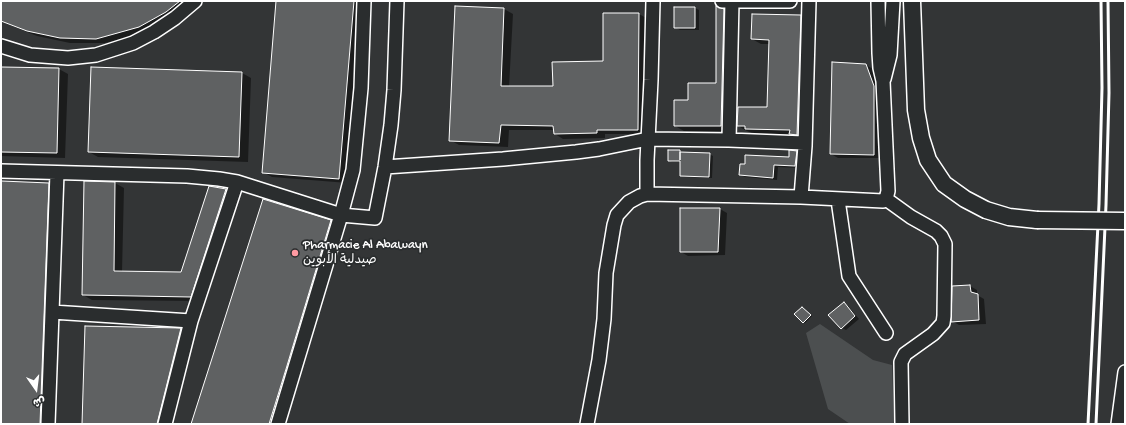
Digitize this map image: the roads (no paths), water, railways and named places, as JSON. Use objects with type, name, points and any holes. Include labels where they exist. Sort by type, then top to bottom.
[{"type":"street","points":[[1,46],[30,55],[68,58],[96,56],[133,43],[154,32],[175,18],[195,1]]},
{"type":"street","points":[[278,424],[341,215],[352,170],[361,88],[364,1]]},
{"type":"street","points":[[1,171],[187,176],[219,179],[237,182],[341,215],[375,218],[391,125],[394,90],[397,1]]},
{"type":"street","points":[[647,194],[653,1]]},
{"type":"street","points":[[722,1],[790,1]]},
{"type":"street","points":[[729,140],[732,1]]},
{"type":"street","points":[[801,197],[809,1]]},
{"type":"street","points":[[878,1],[879,53],[883,81],[888,191],[886,199]]},
{"type":"street","points":[[883,81],[890,55],[893,1]]},
{"type":"street","points":[[912,1],[916,110],[918,124],[928,160],[944,184],[986,210],[1009,217],[1038,220],[1125,221]]},
{"type":"street","points":[[385,166],[518,158],[599,149],[648,139],[804,143]]},
{"type":"street","points":[[48,424],[57,173]]},
{"type":"street","points":[[165,424],[191,321],[237,182]]},
{"type":"street","points":[[587,424],[599,360],[604,319],[606,272],[614,224],[617,215],[622,208],[634,199],[647,194],[801,197],[883,201],[886,199]]},
{"type":"street","points":[[886,199],[911,217],[936,231],[942,236],[945,244],[943,323],[938,329],[905,354],[902,362],[902,424]]},
{"type":"street","points":[[838,200],[849,276],[886,334]]},
{"type":"street","points":[[52,312],[191,321]]},
{"type":"street","points":[[1118,424],[1125,372]]},
{"type":"railway","points":[[1088,424],[1099,204],[1102,88],[1101,1]]},
{"type":"railway","points":[[1096,424],[1106,205],[1109,93],[1108,1]]},
{"type":"place","name":"Pharmacie Al Abawayn صيدلية الأبوين","points":[[295,253]]}]
